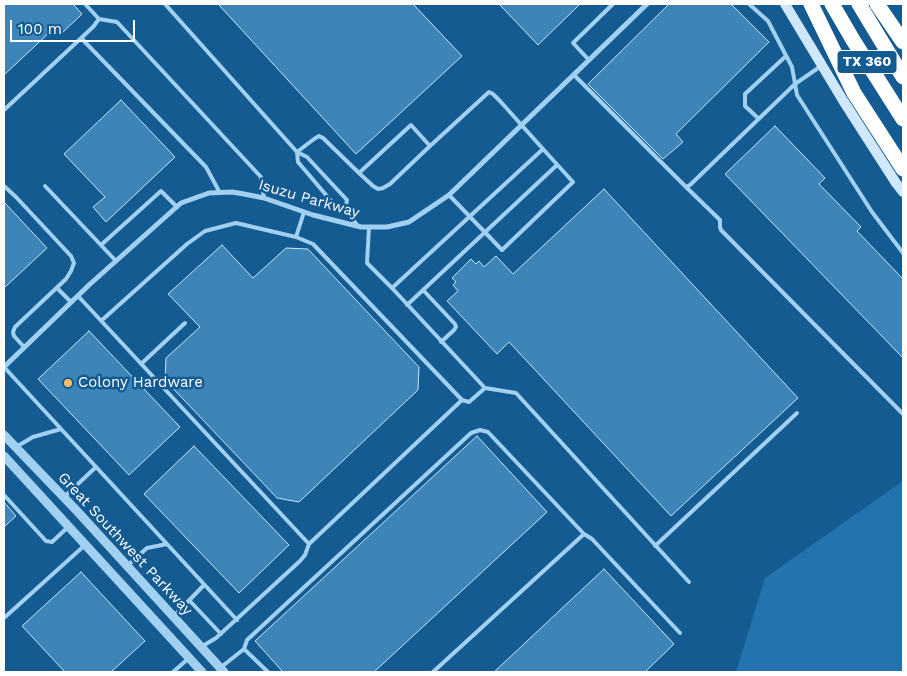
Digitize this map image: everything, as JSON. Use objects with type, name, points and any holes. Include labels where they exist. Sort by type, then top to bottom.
[{"type":"highway","points":[[811,4],[854,93],[903,169]]},
{"type":"highway","name":"TX 360","points":[[832,4],[903,119]]},
{"type":"highway","name":"TX 360","points":[[858,4],[903,77]]},
{"type":"highway","points":[[877,4],[903,42]]},
{"type":"main road","points":[[785,4],[849,110],[903,192]]},
{"type":"street","name":"Isuzu Parkway","points":[[4,367],[71,302],[177,207],[209,193],[232,192],[264,198],[304,212],[369,227],[387,227],[409,222],[449,195],[647,4]]},
{"type":"street","name":"Great Southwest Parkway","points":[[4,434],[174,616],[220,671]]},
{"type":"street","points":[[4,457],[16,447]]},
{"type":"street","name":"Great Southwest Parkway","points":[[4,457],[202,672]]},
{"type":"street","points":[[115,577],[127,566]]},
{"type":"street","points":[[189,658],[201,647]]},
{"type":"lane","points":[[85,4],[99,19],[117,22],[261,177],[264,198]]},
{"type":"lane","points":[[165,4],[297,152],[307,157],[347,200],[345,209],[357,225]]},
{"type":"lane","points":[[589,60],[573,43],[613,4]]},
{"type":"lane","points":[[749,4],[768,21],[792,67],[797,95],[872,212],[903,253]]},
{"type":"lane","points":[[4,110],[99,19]]},
{"type":"lane","points":[[81,38],[206,167],[220,193]]},
{"type":"lane","points":[[759,119],[746,106],[745,94],[786,56]]},
{"type":"lane","points":[[686,187],[796,84],[822,65]]},
{"type":"lane","points":[[574,75],[720,220],[721,230],[903,414]]},
{"type":"lane","points":[[297,152],[319,136],[373,186],[383,188],[390,184],[489,92],[500,101],[573,182],[502,250],[449,195]]},
{"type":"lane","points":[[359,173],[411,125],[430,146]]},
{"type":"lane","points":[[392,288],[543,149]]},
{"type":"lane","points":[[297,152],[298,162],[338,209],[345,209]]},
{"type":"lane","points":[[407,305],[557,165]]},
{"type":"lane","points":[[4,186],[71,256],[74,263],[66,279],[15,327],[14,336],[24,347]]},
{"type":"lane","points":[[45,186],[116,261]]},
{"type":"lane","points":[[101,245],[161,191],[177,207]]},
{"type":"lane","points":[[296,237],[304,212]]},
{"type":"lane","points":[[101,321],[187,244],[205,231],[236,223],[296,237],[314,244],[462,400],[469,402],[485,388]]},
{"type":"lane","points":[[369,227],[367,263],[485,388],[516,393],[689,582]]},
{"type":"lane","points":[[56,288],[71,302]]},
{"type":"lane","points":[[423,290],[455,324],[454,330],[441,342]]},
{"type":"lane","points":[[78,296],[309,544]]},
{"type":"lane","points":[[141,364],[185,323]]},
{"type":"lane","points":[[4,367],[237,620]]},
{"type":"lane","points":[[201,647],[222,634],[300,561],[305,555],[309,544],[462,400]]},
{"type":"lane","points":[[655,546],[797,413]]},
{"type":"lane","points":[[16,447],[33,437],[61,429]]},
{"type":"lane","points":[[220,671],[244,649],[247,640],[470,433],[480,430],[488,432],[680,633]]},
{"type":"lane","points":[[64,497],[96,467]]},
{"type":"lane","points":[[4,495],[46,541],[52,542],[69,526]]},
{"type":"lane","points":[[433,672],[584,534]]},
{"type":"lane","points":[[127,566],[146,548],[167,544]]},
{"type":"lane","points":[[4,618],[85,545]]},
{"type":"lane","points":[[174,616],[204,585]]},
{"type":"lane","points":[[189,600],[222,634]]},
{"type":"lane","points":[[244,649],[268,672]]},
{"type":"lane","points":[[173,672],[189,658]]},
{"type":"shaded area","points":[[903,481],[903,672],[736,672],[765,578]]},
{"type":"building","points":[[4,4],[73,4],[82,14],[62,33],[50,32],[4,75]]},
{"type":"building","points":[[218,4],[413,4],[462,56],[356,154]]},
{"type":"building","points":[[499,4],[580,4],[538,45]]},
{"type":"building","points":[[669,4],[731,4],[769,42],[676,134],[683,142],[663,159],[588,84]]},
{"type":"building","points":[[121,100],[175,157],[106,222],[93,207],[105,197],[64,154]]},
{"type":"building","points":[[775,126],[825,178],[819,184],[861,227],[857,231],[903,279],[903,358],[725,174]]},
{"type":"building","points":[[604,189],[798,398],[671,516],[509,342],[497,354],[447,301],[458,291],[453,285],[456,282],[452,278],[471,259],[476,264],[479,261],[484,267],[496,256],[513,274]]},
{"type":"building","points":[[4,202],[47,248],[4,288]]},
{"type":"building","points":[[222,245],[253,278],[286,248],[308,249],[419,367],[418,390],[299,502],[277,498],[165,380],[166,358],[200,327],[168,294]]},
{"type":"building","points":[[89,331],[180,427],[129,475],[38,379]]},
{"type":"building","points":[[477,436],[547,512],[374,672],[283,672],[255,641]]},
{"type":"building","points":[[194,446],[289,545],[239,593],[144,494]]},
{"type":"building","points":[[4,502],[16,516],[4,527]]},
{"type":"building","points":[[604,569],[674,644],[645,672],[494,672]]},
{"type":"building","points":[[81,572],[145,641],[111,672],[65,672],[22,626]]},
{"type":"place","name":"Colony Hardware","points":[[68,383]]}]
